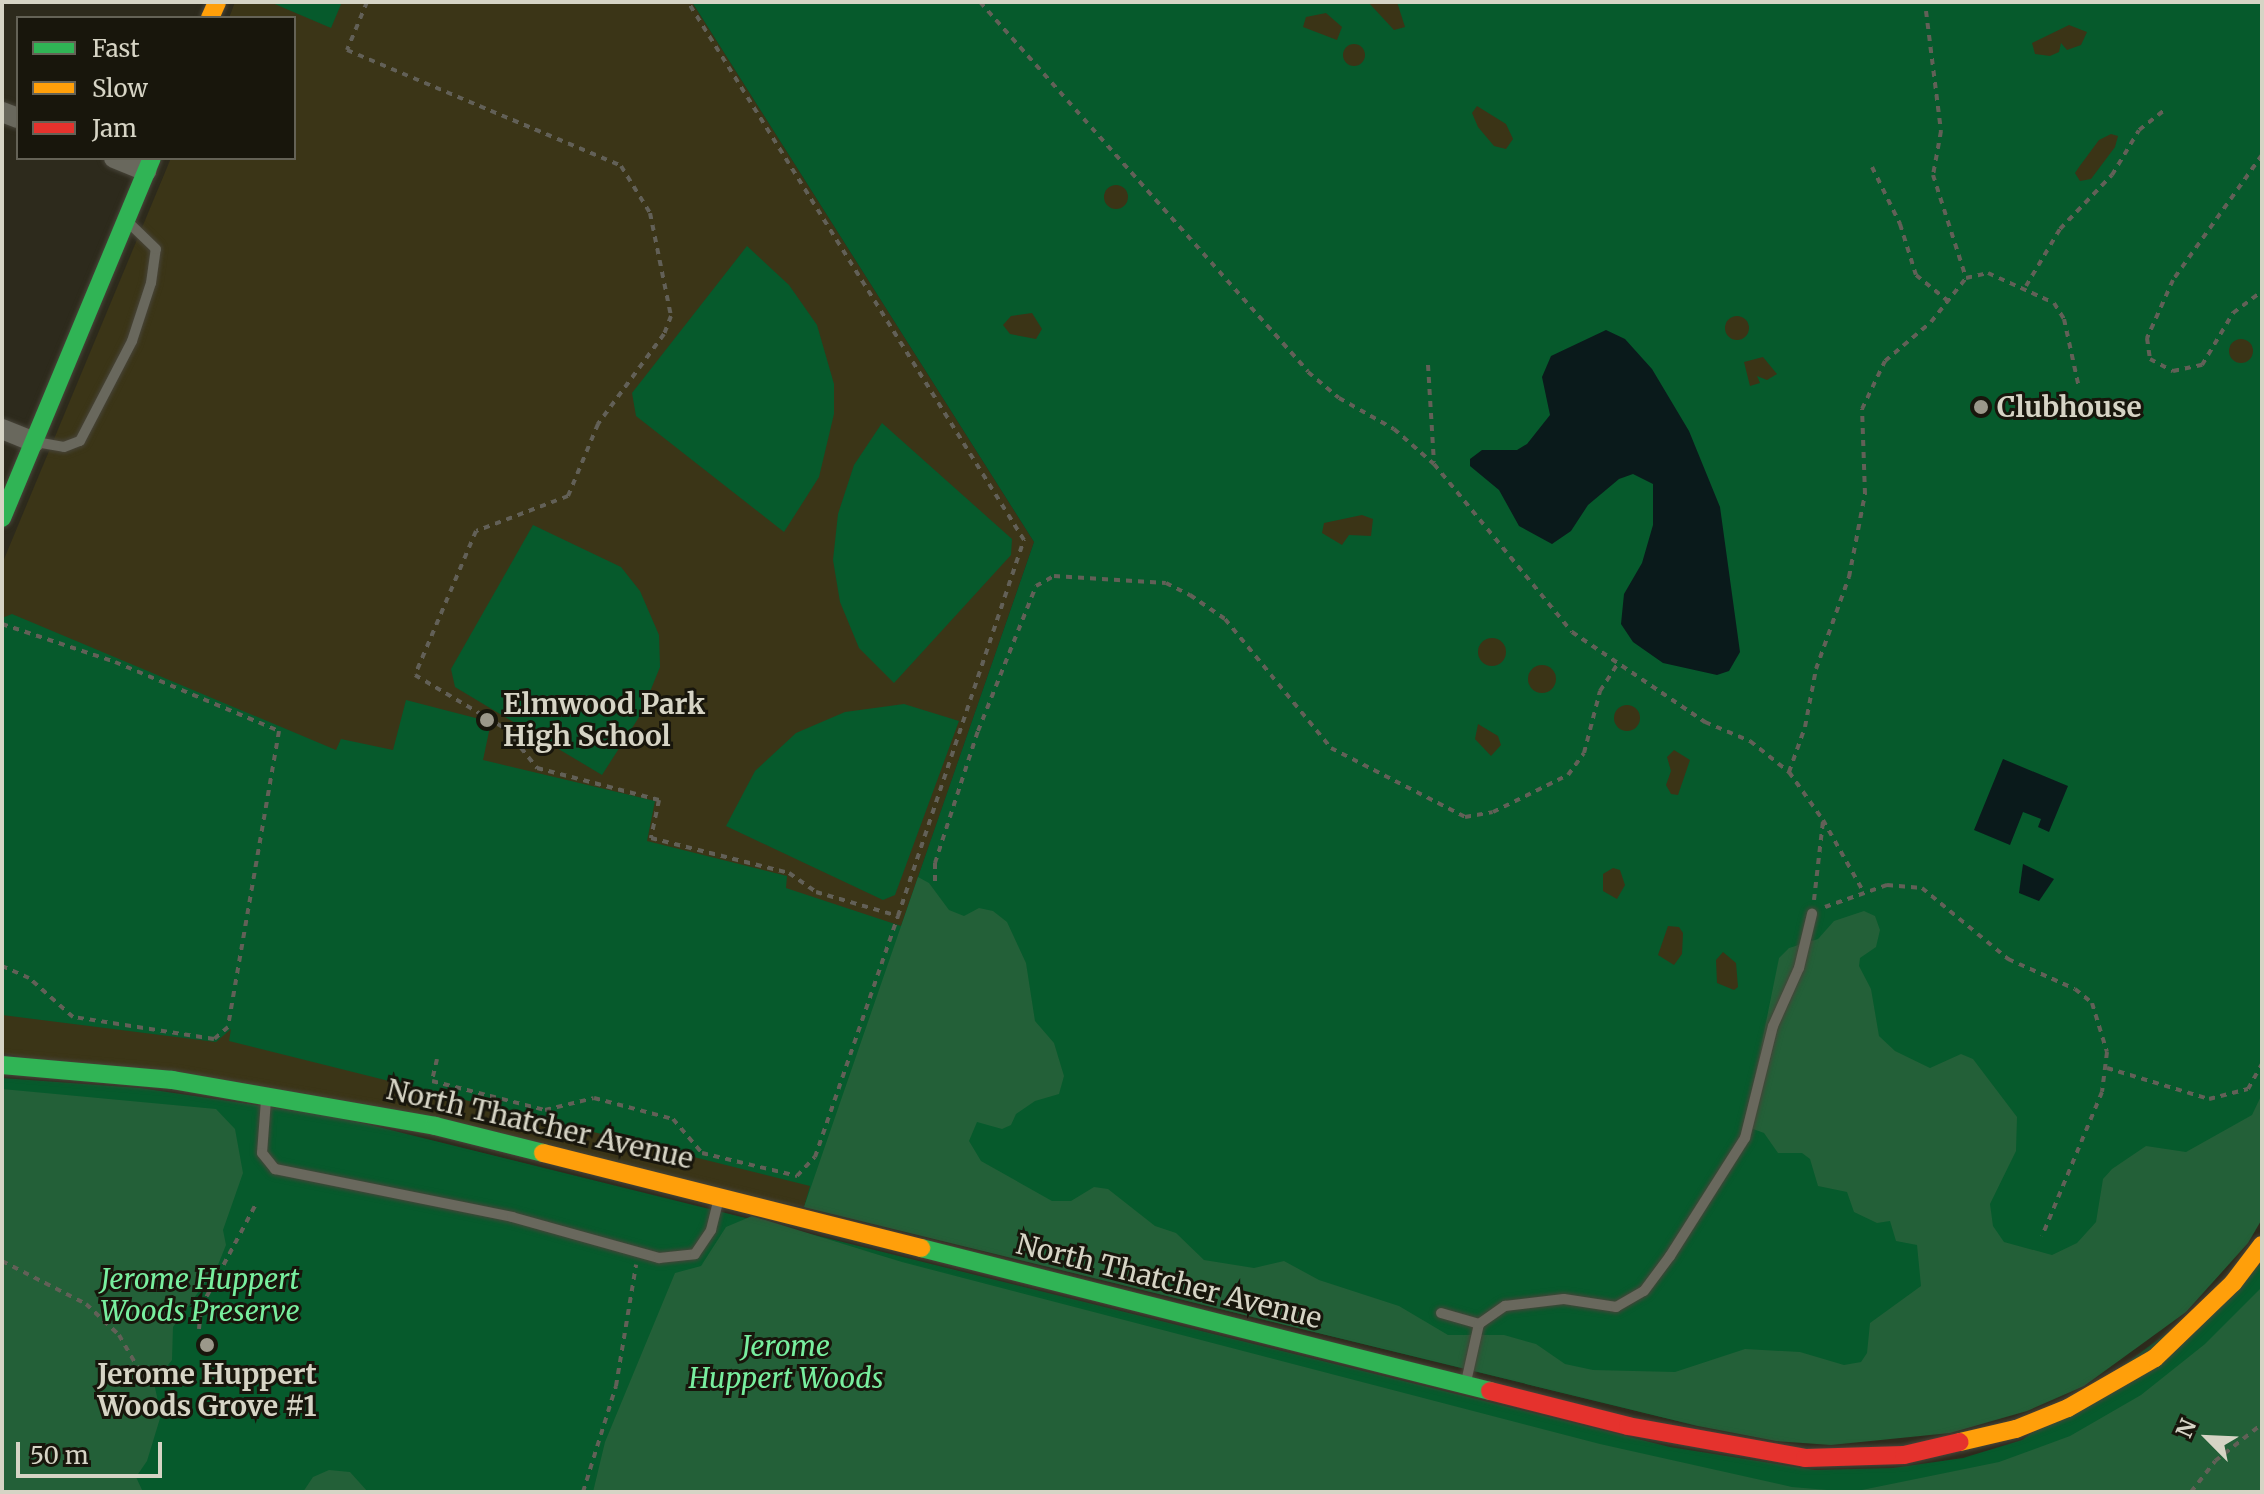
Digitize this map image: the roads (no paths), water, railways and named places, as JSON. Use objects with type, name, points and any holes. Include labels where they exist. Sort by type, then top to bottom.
[{"type":"street","points":[[2,518],[149,165],[124,160]]},
{"type":"street","points":[[2,429],[34,442]]},
{"type":"street","name":"North Thatcher Avenue","points":[[2,1065],[266,1094],[422,1123],[1466,1385],[1766,1455],[1853,1460],[1904,1455],[2016,1429],[2112,1384],[2155,1358],[2192,1325],[2262,1245]]},
{"type":"lane","points":[[34,442],[64,447],[80,441],[132,341],[156,249],[126,220]]},
{"type":"lane","points":[[1466,1385],[1479,1324],[1505,1306],[1564,1299],[1616,1307],[1644,1291],[1745,1138],[1773,1026],[1799,968],[1812,914]]},
{"type":"lane","points":[[266,1094],[261,1141],[267,1162],[275,1169],[512,1217],[674,1260],[695,1254],[711,1230],[720,1196]]},
{"type":"lane","points":[[1441,1313],[1479,1324]]},
{"type":"place","name":"Clubhouse","points":[[1981,407]]},
{"type":"place","name":"Elmwood Park High School","points":[[487,720]]},
{"type":"place","name":"Jerome Huppert Woods Grove #1","points":[[207,1345]]},
{"type":"park label","name":"Jerome Huppert Woods Preserve","points":[[200,1295]]},
{"type":"park label","name":"Jerome Huppert Woods","points":[[786,1362]]}]
